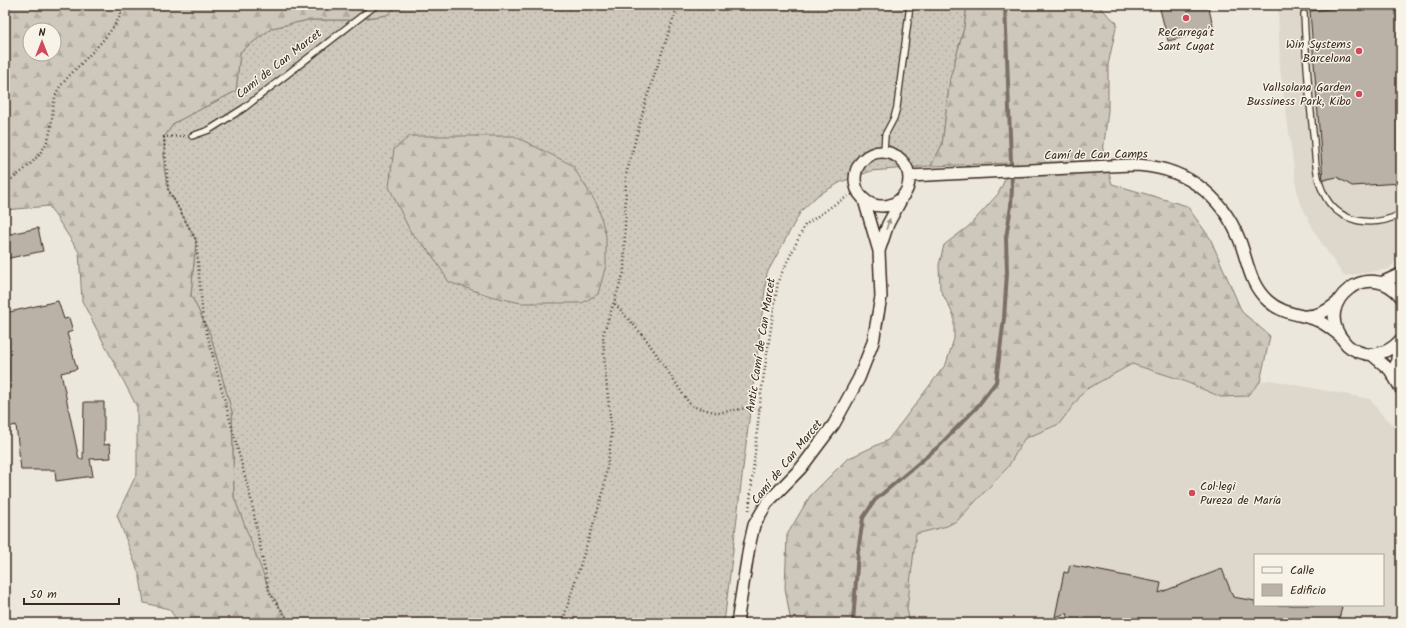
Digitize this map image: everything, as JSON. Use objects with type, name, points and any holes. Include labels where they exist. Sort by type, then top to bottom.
[{"type":"street","points":[[884,152],[895,155],[901,159],[906,165],[910,176],[908,189],[901,199],[892,205],[881,207],[874,205],[861,196],[855,176],[861,162],[873,153],[884,152]]},
{"type":"street","name":"Camí de Can Camps","points":[[910,176],[1130,165],[1159,167],[1174,172],[1206,191],[1226,212],[1240,243],[1251,278],[1259,291],[1277,308],[1291,314],[1314,316],[1329,310],[1338,302],[1343,294],[1354,285],[1367,281],[1381,282]]},
{"type":"street","name":"Camí de Can Marcet","points":[[737,623],[754,525],[767,503],[801,468],[834,424],[859,378],[873,342],[881,297],[879,251],[861,196]]},
{"type":"street","name":"Camí de Can Marcet","points":[[879,251],[889,220],[901,199]]},
{"type":"street","points":[[1381,282],[1401,274]]},
{"type":"street","points":[[1381,282],[1401,296]]},
{"type":"street","points":[[1338,302],[1334,321],[1339,335]]},
{"type":"street","name":"Camí de Can Camps","points":[[1304,316],[1324,324],[1339,335],[1352,349],[1371,354]]},
{"type":"street","points":[[1371,354],[1386,351],[1400,340]]},
{"type":"street","points":[[1399,385],[1396,367],[1400,340]]},
{"type":"street","points":[[1371,354],[1390,370],[1399,385]]},
{"type":"lane","name":"Camí de Can Marcet","points":[[192,136],[209,130],[244,108],[376,5]]},
{"type":"lane","points":[[884,152],[885,135],[894,118],[897,107],[910,5]]},
{"type":"lane","points":[[1304,14],[1310,108],[1322,192],[1331,205],[1354,220],[1375,223],[1391,219],[1401,214]]},
{"type":"path","points":[[5,184],[27,168],[43,150],[49,134],[54,97],[58,88],[106,35],[117,20],[124,5]]},
{"type":"path","points":[[562,623],[562,616],[603,493],[612,435],[603,335],[615,304],[624,272],[626,175],[646,100],[678,5]]},
{"type":"path","points":[[192,136],[164,137],[168,189],[196,240],[203,319],[251,499],[270,592],[290,623]]},
{"type":"path","name":"Antic Camí de Can Marcet","points":[[748,513],[760,408],[778,281],[805,225],[838,202],[861,196]]},
{"type":"path","points":[[615,304],[646,339],[691,406],[718,413],[746,408],[760,408]]},
{"type":"shaded area","points":[[1278,5],[1401,5],[1401,254],[1389,269],[1344,276],[1318,238],[1298,198],[1280,68]]},
{"type":"shaded area","name":"Col·legi Pureza de María","points":[[1132,364],[1179,379],[1221,397],[1247,396],[1260,382],[1270,380],[1370,399],[1382,415],[1401,433],[1401,623],[910,623],[907,609],[916,534],[947,526],[1008,467],[1024,439],[1059,424],[1085,390]]},
{"type":"green space","points":[[5,5],[398,5],[387,15],[354,20],[308,20],[272,28],[240,52],[236,91],[174,123],[164,137],[164,168],[168,189],[196,240],[191,295],[210,334],[232,412],[234,497],[270,592],[290,623],[179,623],[169,609],[144,603],[140,577],[117,515],[137,473],[137,407],[82,301],[79,252],[49,206],[5,210]]},
{"type":"green space","points":[[398,5],[967,5],[964,28],[950,79],[942,145],[931,166],[871,171],[841,182],[818,195],[801,211],[767,273],[724,623],[290,623],[269,592],[234,497],[232,412],[210,334],[191,295],[196,240],[168,189],[164,168],[164,137],[174,123],[236,91],[240,52],[272,28],[308,20],[354,20],[387,15]]},
{"type":"green space","points":[[967,5],[1097,5],[1117,23],[1108,65],[1108,110],[1103,153],[1112,184],[1187,206],[1210,238],[1242,312],[1270,336],[1260,382],[1247,396],[1221,397],[1179,379],[1132,364],[1085,390],[1059,424],[1024,439],[1008,467],[958,520],[947,526],[916,534],[907,609],[910,623],[791,623],[785,588],[787,535],[810,496],[847,459],[888,440],[946,364],[954,339],[954,316],[940,289],[939,265],[944,245],[969,226],[998,194],[1009,171],[1009,163],[931,166],[942,145],[950,79],[964,28]]},
{"type":"green space","points":[[410,136],[514,136],[572,165],[598,206],[606,236],[606,265],[598,294],[582,303],[521,303],[490,296],[449,282],[430,252],[411,233],[389,187],[394,149]]},
{"type":"building","name":"ReCarrega't Sant Cugat","points":[[1159,5],[1208,5],[1214,30],[1168,41]]},
{"type":"building","name":"Vallsolana Garden Bussiness Park, Kibo","points":[[1365,5],[1401,5],[1401,183],[1352,186],[1337,177],[1323,180],[1310,11]]},
{"type":"building","points":[[38,228],[43,251],[5,259],[5,235]]},
{"type":"building","points":[[58,301],[64,319],[69,318],[73,331],[67,333],[77,369],[61,373],[79,459],[83,459],[84,402],[104,402],[104,445],[110,444],[111,458],[90,459],[93,476],[56,481],[55,470],[21,470],[16,425],[5,428],[5,313]]},
{"type":"building","points":[[1070,565],[1161,583],[1159,593],[1222,569],[1233,597],[1254,601],[1254,606],[1342,607],[1338,623],[1070,623],[1067,613],[1055,617],[1064,572],[1068,573]]},
{"type":"waterway","points":[[853,623],[858,552],[863,518],[875,500],[939,446],[977,407],[996,382],[1004,318],[1007,273],[1006,238],[1011,206],[1012,187],[1005,5]]},
{"type":"place","name":"ReCarrega't Sant Cugat","points":[[1186,18]]},
{"type":"place","name":"Win Systems Barcelona","points":[[1359,51]]},
{"type":"place","name":"Vallsolana Garden Bussiness Park, Kibo","points":[[1359,94]]},
{"type":"place","name":"Col·legi Pureza de María","points":[[1192,493]]}]
